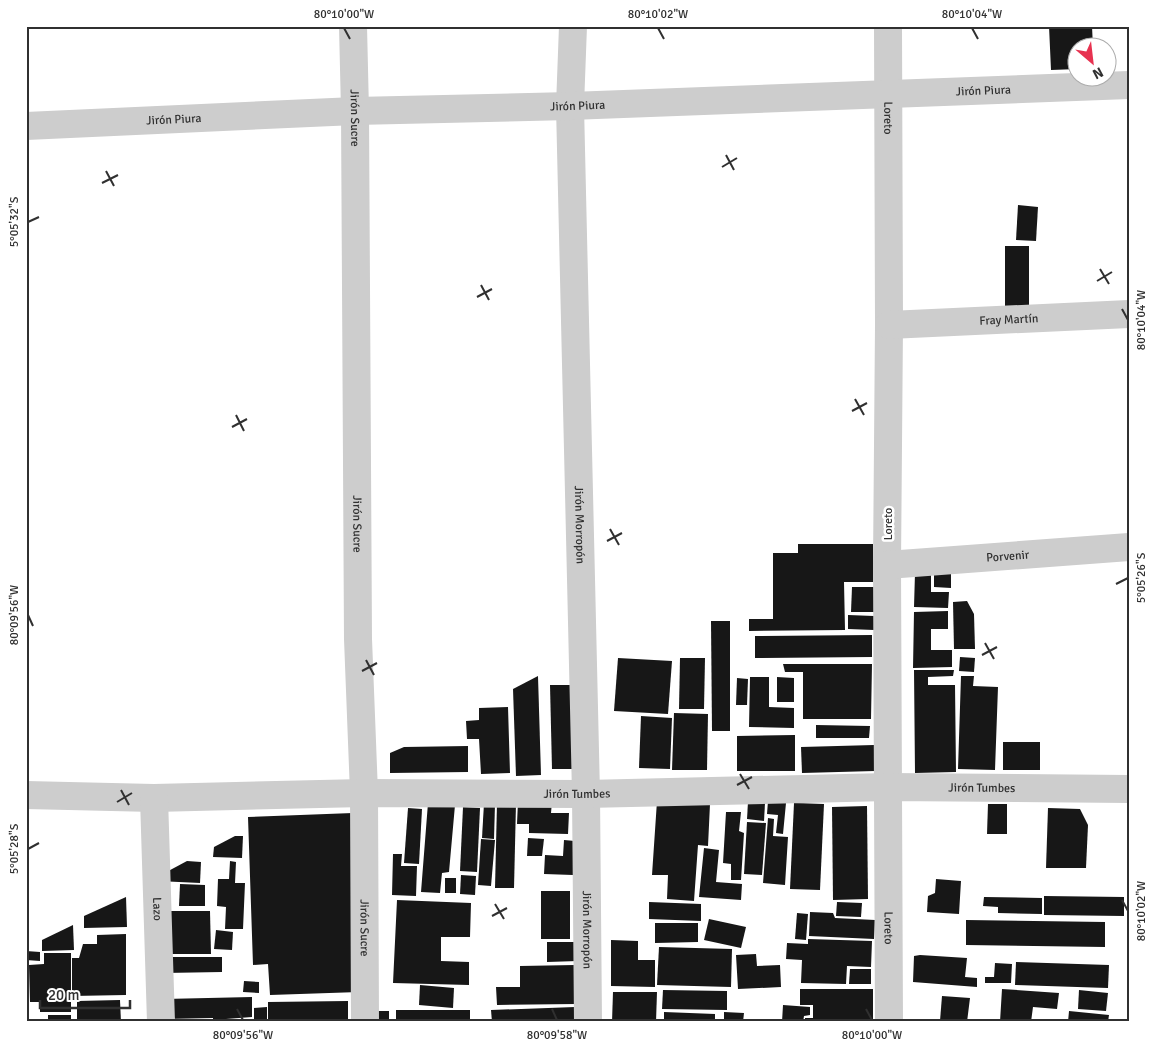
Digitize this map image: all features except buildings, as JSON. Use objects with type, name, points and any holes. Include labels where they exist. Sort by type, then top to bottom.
[{"type":"street","name":"Jirón Sucre","points":[[353,26],[358,639],[364,793],[365,1022]]},
{"type":"street","name":"Jirón Morropón","points":[[573,26],[570,106],[586,794],[588,1022]]},
{"type":"street","name":"Loreto","points":[[888,26],[889,324],[887,565],[889,1022]]},
{"type":"street","name":"Jirón Piura","points":[[26,126],[355,111],[570,106],[1129,85]]},
{"type":"street","name":"Fray Martín","points":[[889,324],[1129,314]]},
{"type":"street","name":"Porvenir","points":[[887,565],[1129,547]]},
{"type":"street","name":"Jirón Tumbes","points":[[26,795],[154,798],[364,793],[586,794],[888,787],[1129,789]]},
{"type":"street","name":"Lazo","points":[[154,798],[161,1022]]}]
